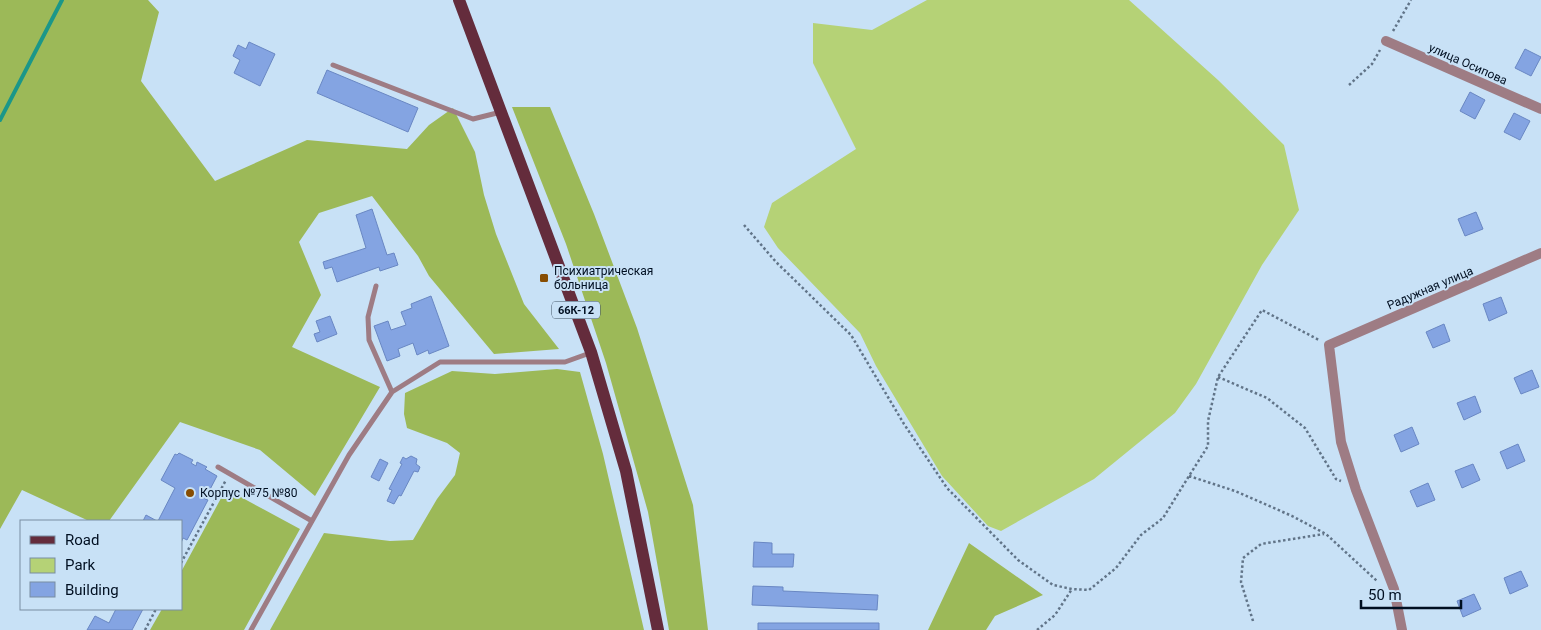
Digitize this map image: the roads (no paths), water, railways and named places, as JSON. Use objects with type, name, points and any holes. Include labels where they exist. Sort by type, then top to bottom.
[{"type":"main road","name":"66К-12","points":[[459,0],[591,352],[626,470],[658,630]]},
{"type":"street","name":"улица Осипова","points":[[1386,41],[1541,109]]},
{"type":"street","name":"Радужная улица","points":[[1402,630],[1394,589],[1356,490],[1341,442],[1329,345],[1541,253]]},
{"type":"lane","points":[[334,64],[473,119],[501,112]]},
{"type":"lane","points":[[376,286],[368,317],[369,340],[392,392]]},
{"type":"lane","points":[[251,630],[349,455],[392,392],[440,362],[566,362],[591,352]]},
{"type":"lane","points":[[218,467],[312,521]]},
{"type":"waterway","points":[[0,120],[62,0]]},
{"type":"place","name":"Психиатрическая больница","points":[[544,278]]},
{"type":"place","name":"Корпус №75 №80","points":[[190,493]]}]
